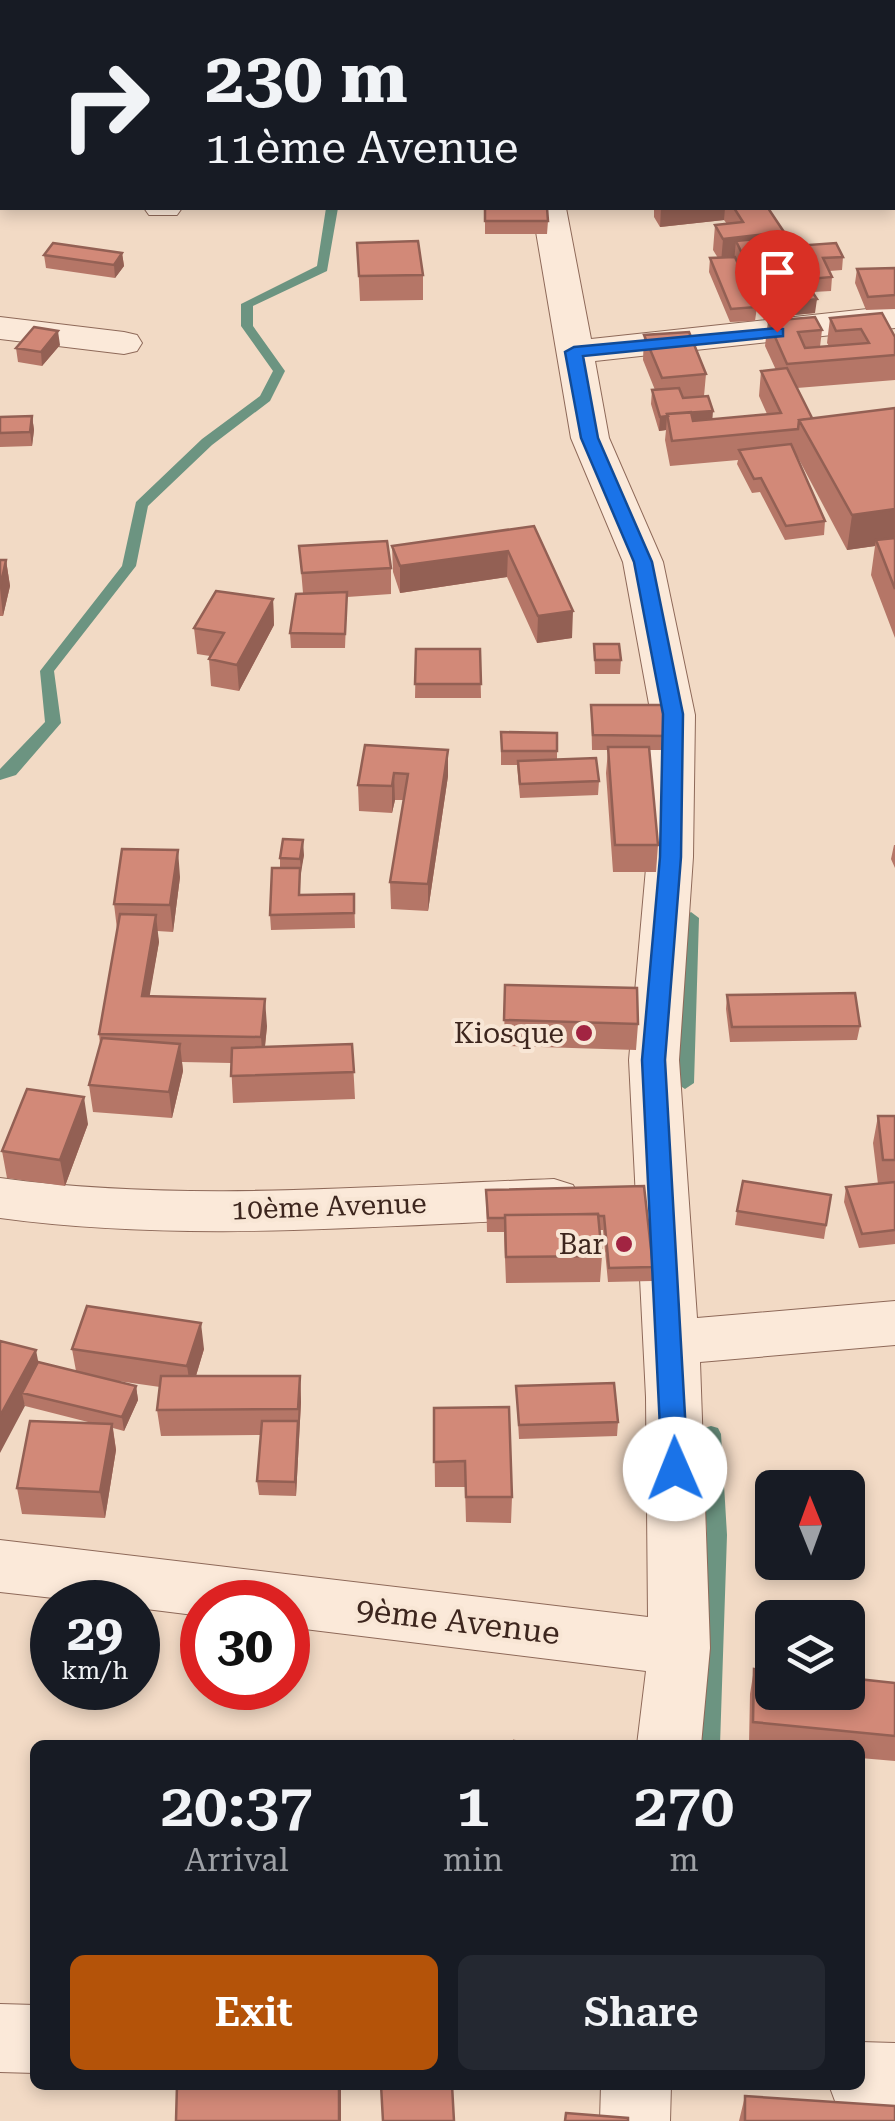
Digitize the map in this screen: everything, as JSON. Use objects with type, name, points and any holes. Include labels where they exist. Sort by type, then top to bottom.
[{"type":"street","points":[[549,210],[590,438],[643,562],[673,714],[670,857],[654,1060],[659,1194],[672,1342],[678,1648],[669,1740]]},
{"type":"street","points":[[574,352],[895,317]]},
{"type":"street","points":[[0,328],[124,343]]},
{"type":"street","name":"10ème Avenue","points":[[0,1198],[89,1210],[289,1212],[659,1194]]},
{"type":"street","points":[[672,1342],[895,1322]]},
{"type":"street","name":"9ème Avenue","points":[[0,1566],[678,1648]]},
{"type":"street","points":[[0,2038],[30,2039]]},
{"type":"street","points":[[865,2076],[895,2078]]},
{"type":"street","points":[[635,2121],[636,2090]]},
{"type":"building","points":[[485,210],[547,210],[548,221],[485,221]]},
{"type":"building","points":[[735,210],[769,210],[784,232],[723,239],[715,225],[743,222]]},
{"type":"building","points":[[789,236],[805,266],[750,270],[736,241]]},
{"type":"building","points":[[418,241],[423,275],[359,276],[357,243]]},
{"type":"building","points":[[53,243],[122,253],[114,265],[44,255]]},
{"type":"building","points":[[836,243],[843,257],[823,258],[832,277],[809,279],[794,246]]},
{"type":"building","points":[[735,257],[757,307],[731,309],[710,258]]},
{"type":"building","points":[[895,268],[895,295],[868,297],[857,269]]},
{"type":"building","points":[[805,281],[817,299],[796,302],[785,283]]},
{"type":"building","points":[[779,282],[791,303],[765,305],[754,285]]},
{"type":"building","points":[[882,313],[895,337],[895,355],[787,364],[768,321],[815,317],[822,330],[798,332],[805,348],[869,343],[861,329],[836,331],[830,318]]},
{"type":"building","points":[[34,327],[58,331],[41,352],[16,348]]},
{"type":"building","points":[[689,332],[706,374],[662,378],[644,335]]},
{"type":"building","points":[[787,368],[812,418],[799,420],[798,429],[672,441],[667,414],[691,412],[693,421],[781,413],[761,371]]},
{"type":"building","points":[[679,388],[683,398],[708,396],[713,411],[660,417],[652,390]]},
{"type":"building","points":[[895,408],[895,509],[852,515],[799,420]]},
{"type":"building","points":[[32,416],[30,432],[0,433],[0,417]]},
{"type":"building","points":[[791,444],[825,521],[786,526],[761,478],[754,479],[739,450]]},
{"type":"building","points":[[534,526],[573,611],[538,616],[508,551],[400,566],[392,546]]},
{"type":"building","points":[[895,538],[895,589],[876,540]]},
{"type":"building","points":[[387,541],[391,568],[302,573],[299,546]]},
{"type":"building","points":[[0,560],[6,560],[0,588]]},
{"type":"building","points":[[216,591],[273,599],[237,665],[209,659],[224,633],[194,628]]},
{"type":"building","points":[[347,592],[345,634],[290,633],[296,594]]},
{"type":"building","points":[[594,644],[619,644],[621,660],[595,660]]},
{"type":"building","points":[[416,649],[480,649],[481,684],[415,684]]},
{"type":"building","points":[[591,705],[664,705],[667,736],[593,735]]},
{"type":"building","points":[[501,732],[557,733],[557,751],[502,751]]},
{"type":"building","points":[[365,745],[448,750],[428,884],[390,882],[408,774],[394,773],[392,786],[358,785]]},
{"type":"building","points":[[608,747],[649,747],[658,845],[615,845]]},
{"type":"building","points":[[596,758],[599,781],[520,784],[518,761]]},
{"type":"building","points":[[283,839],[303,840],[300,859],[280,858]]},
{"type":"building","points":[[122,849],[178,850],[170,905],[114,904]]},
{"type":"building","points":[[272,868],[300,868],[299,895],[354,894],[354,913],[270,915]]},
{"type":"building","points":[[120,914],[156,915],[142,996],[265,999],[261,1037],[99,1034]]},
{"type":"building","points":[[505,985],[637,988],[638,1024],[504,1020]]},
{"type":"building","points":[[855,993],[860,1026],[732,1027],[727,995]]},
{"type":"building","points":[[102,1038],[180,1044],[169,1092],[89,1085]]},
{"type":"building","points":[[352,1044],[354,1072],[231,1076],[232,1048]]},
{"type":"building","points":[[27,1089],[84,1097],[60,1160],[2,1151]]},
{"type":"building","points":[[878,1116],[895,1116],[895,1160],[883,1160]]},
{"type":"building","points":[[743,1181],[831,1195],[826,1225],[737,1211]]},
{"type":"building","points":[[895,1182],[895,1230],[862,1234],[846,1187]]},
{"type":"building","points":[[644,1186],[653,1267],[609,1268],[604,1216],[598,1214],[488,1218],[486,1190]]},
{"type":"building","points":[[598,1214],[602,1256],[506,1257],[505,1215]]},
{"type":"building","points":[[87,1306],[201,1323],[187,1366],[72,1349]]},
{"type":"building","points":[[0,1341],[36,1350],[0,1416]]},
{"type":"building","points":[[38,1362],[136,1386],[122,1417],[22,1393]]},
{"type":"building","points":[[161,1376],[300,1376],[298,1409],[157,1410]]},
{"type":"building","points":[[614,1383],[618,1422],[519,1425],[516,1386]]},
{"type":"building","points":[[509,1407],[512,1497],[466,1497],[465,1461],[434,1462],[434,1408]]},
{"type":"building","points":[[30,1421],[112,1424],[100,1492],[17,1488]]},
{"type":"building","points":[[262,1421],[298,1421],[295,1482],[257,1481]]},
{"type":"building","points":[[754,1669],[755,1710],[865,1710],[865,1680],[895,1683],[895,1736],[753,1722]]},
{"type":"building","points":[[177,2090],[339,2090],[339,2121],[176,2121]]},
{"type":"building","points":[[381,2090],[452,2090],[454,2121],[383,2121]]},
{"type":"building","points":[[745,2096],[895,2106],[895,2121],[745,2121]]},
{"type":"building","points":[[566,2113],[628,2118],[628,2121],[565,2121]]},
{"type":"waterway","points":[[0,775],[10,771],[53,723],[47,671],[129,566],[141,505],[207,442],[265,398],[279,371],[247,326],[247,304],[323,268],[332,210]]},
{"type":"waterway","points":[[685,1083],[691,918]]},
{"type":"waterway","points":[[709,1740],[717,1535],[711,1434]]},
{"type":"place","name":"Kiosque","points":[[584,1033]]},
{"type":"place","name":"Bar","points":[[624,1244]]},
{"type":"route","points":[[675,1469],[672,1342],[659,1194],[654,1060],[670,857],[673,714],[643,562],[590,438],[574,352],[777,332]]}]
